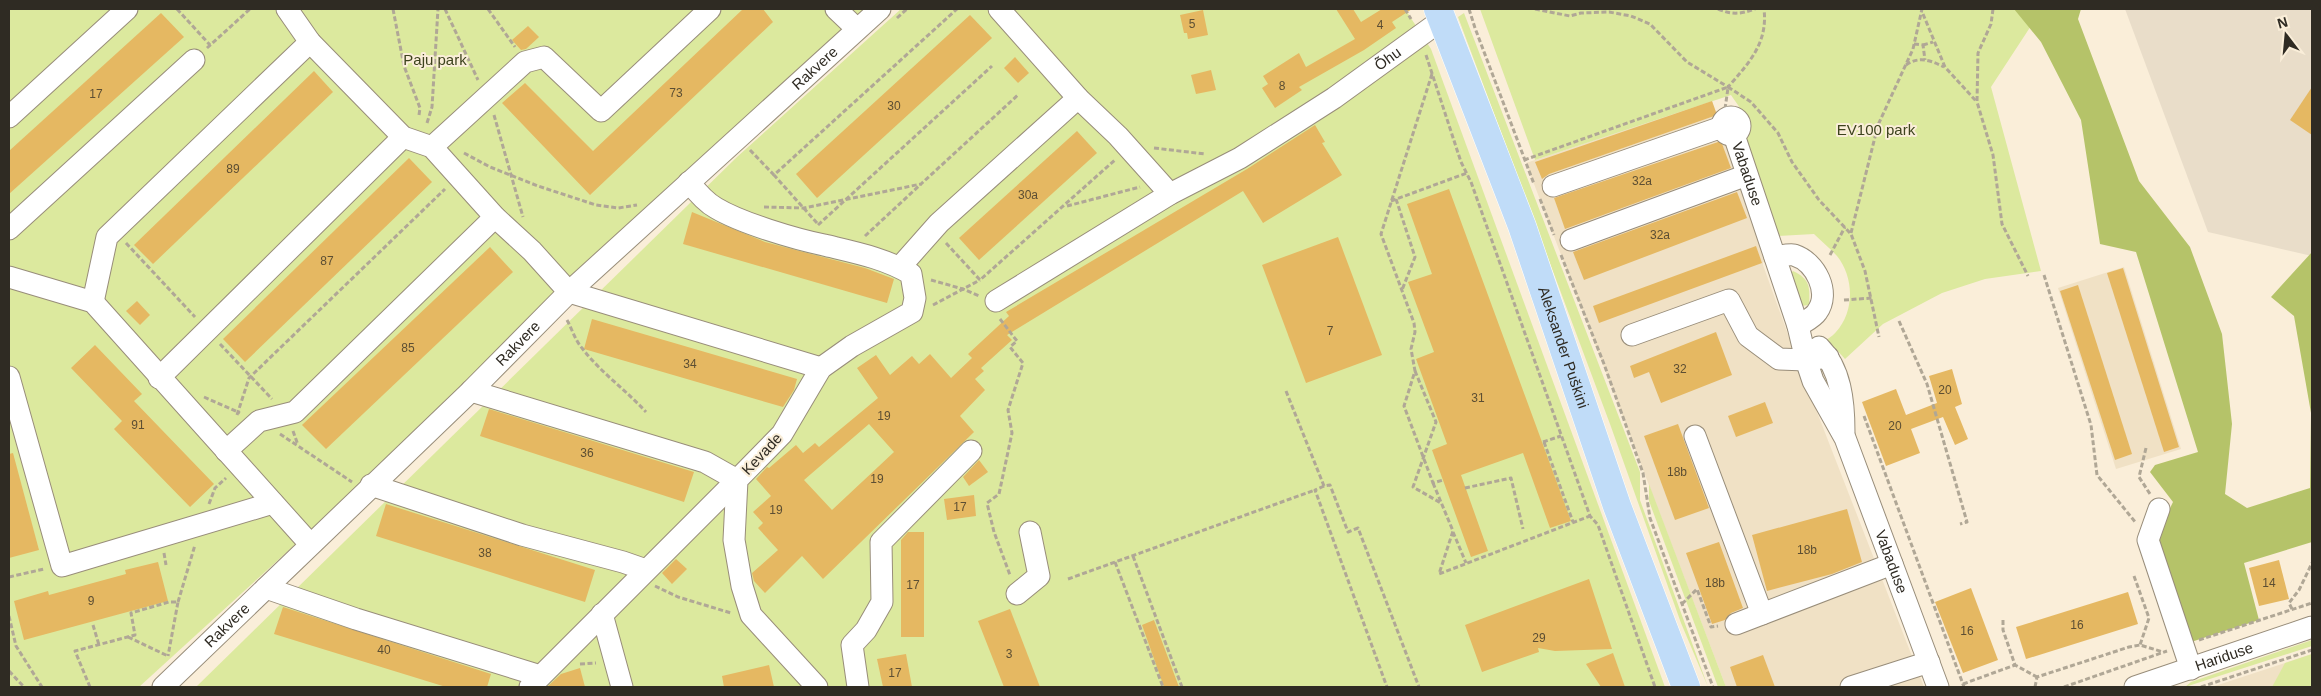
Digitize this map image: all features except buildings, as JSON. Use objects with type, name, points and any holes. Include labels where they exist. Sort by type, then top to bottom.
[{"type":"main road","name":"Aleksander Puškini","points":[[1441,14],[1522,226],[1617,506],[1686,687]]},
{"type":"street","points":[[9,116],[127,9]]},
{"type":"street","points":[[287,9],[310,42],[403,137],[432,147],[495,217],[532,251],[569,292],[821,368]]},
{"type":"street","points":[[432,147],[525,62],[544,57],[601,111],[710,9]]},
{"type":"street","points":[[836,9],[857,29]]},
{"type":"street","name":"Rakvere","points":[[163,687],[471,391],[569,292],[880,9]]},
{"type":"street","points":[[999,9],[1078,98],[1123,142],[1165,188]]},
{"type":"street","name":"Õhu","points":[[992,305],[1165,188],[1240,158],[1334,98],[1419,35],[1441,14]]},
{"type":"street","points":[[93,302],[107,237],[310,42]]},
{"type":"street","points":[[9,229],[194,60]]},
{"type":"street","points":[[905,270],[933,230],[1078,98]]},
{"type":"street","points":[[1553,186],[1727,125]]},
{"type":"street","name":"Vabaduse","points":[[1727,125],[1747,175],[1775,257],[1798,326],[1813,381],[1844,438],[1938,687]]},
{"type":"street","points":[[159,378],[403,137]]},
{"type":"street","points":[[1561,240],[1747,175]]},
{"type":"street","points":[[689,182],[715,208],[745,221],[823,245],[849,250],[905,270]]},
{"type":"street","points":[[226,451],[259,420],[295,412],[495,217]]},
{"type":"street","points":[[1775,257],[1792,254],[1800,258],[1809,265],[1822,286],[1823,300],[1816,314],[1798,326]]},
{"type":"street","points":[[905,270],[915,298],[912,312]]},
{"type":"street","points":[[9,277],[93,302],[159,378],[310,544]]},
{"type":"street","points":[[1632,335],[1729,300],[1748,336],[1779,360],[1806,360],[1828,357]]},
{"type":"street","name":"Kevade","points":[[817,687],[751,615],[742,586],[734,540],[737,480],[782,434],[821,368],[852,346],[912,312]]},
{"type":"street","name":"Vabaduse","points":[[1798,326],[1828,357],[1838,376],[1844,421],[1844,438]]},
{"type":"street","points":[[9,377],[62,566],[273,503]]},
{"type":"street","points":[[266,588],[356,619],[538,675],[737,480],[705,462],[471,391]]},
{"type":"street","points":[[1696,436],[1762,614]]},
{"type":"street","points":[[858,687],[852,645],[866,630],[882,602],[881,542],[971,451]]},
{"type":"street","points":[[368,488],[522,535],[623,562],[642,575]]},
{"type":"street","points":[[2159,509],[2148,540],[2190,668]]},
{"type":"street","points":[[1014,585],[1039,576],[1030,532]]},
{"type":"street","points":[[1736,624],[1892,564]]},
{"type":"street","points":[[602,614],[622,687]]},
{"type":"street","name":"Hariduse","points":[[2135,687],[2312,627]]},
{"type":"street","points":[[1851,687],[1929,662]]},
{"type":"path","points":[[177,9],[210,45]]},
{"type":"path","points":[[194,60],[250,9]]},
{"type":"path","points":[[393,9],[404,66],[420,108],[420,115]]},
{"type":"path","points":[[427,123],[432,107],[438,9]]},
{"type":"path","points":[[445,9],[479,82],[488,96],[532,251]]},
{"type":"path","points":[[488,9],[525,62]]},
{"type":"path","points":[[774,175],[958,9]]},
{"type":"path","points":[[1405,9],[1419,35],[1466,173],[1561,436],[1590,516],[1598,525],[1655,687]]},
{"type":"path","points":[[1469,9],[1474,28],[1524,160],[1561,240],[1642,474],[1650,518],[1713,687]]},
{"type":"path","points":[[1535,9],[1570,16],[1581,13],[1609,12],[1631,16],[1650,24],[1687,62],[1751,102],[1778,133],[1792,162],[1819,200],[1851,234],[1866,272],[1879,337]]},
{"type":"path","points":[[1718,9],[1728,14],[1742,14],[1755,9]]},
{"type":"path","points":[[1524,160],[1728,87],[1746,66],[1762,41],[1765,20],[1764,9]]},
{"type":"path","points":[[1993,9],[1991,24],[1978,53],[1977,102],[1992,155],[2002,224],[2028,276]]},
{"type":"path","points":[[1922,11],[1944,67],[1977,102]]},
{"type":"path","points":[[1851,234],[1878,125],[1914,44],[1922,11]]},
{"type":"path","points":[[1914,44],[1923,45],[1933,42]]},
{"type":"path","points":[[1923,45],[1925,60]]},
{"type":"path","points":[[1905,65],[1913,60],[1925,60],[1944,67]]},
{"type":"path","points":[[818,224],[992,66]]},
{"type":"path","points":[[1432,74],[1381,234],[1414,323],[1415,332],[1410,349],[1415,371],[1436,422],[1413,487],[1442,503]]},
{"type":"path","points":[[1727,125],[1728,87]]},
{"type":"path","points":[[849,250],[1019,94]]},
{"type":"path","points":[[912,312],[925,309],[980,280],[1064,207],[1123,142],[1160,150],[1207,154]]},
{"type":"path","points":[[432,147],[460,150],[490,167],[512,176],[596,205],[618,208],[666,202]]},
{"type":"path","points":[[749,149],[818,224],[823,245]]},
{"type":"path","points":[[1391,200],[1466,173]]},
{"type":"path","points":[[236,420],[249,378],[458,176]]},
{"type":"path","points":[[745,221],[757,207],[804,208],[921,184]]},
{"type":"path","points":[[1064,207],[1165,188]]},
{"type":"path","points":[[1396,199],[1415,257],[1402,291]]},
{"type":"path","points":[[1830,255],[1845,227]]},
{"type":"path","points":[[933,230],[980,280]]},
{"type":"path","points":[[905,270],[963,289],[992,305],[1017,341],[1010,347],[1022,363],[1008,410],[1012,432],[999,494],[987,503],[994,532],[1014,585]]},
{"type":"path","points":[[2044,275],[2091,425],[2097,475],[2148,540]]},
{"type":"path","points":[[1844,300],[1872,298]]},
{"type":"path","points":[[561,314],[567,320],[581,347],[646,412]]},
{"type":"path","points":[[1899,320],[1927,384],[1966,522],[1960,524]]},
{"type":"path","points":[[1415,371],[1404,406],[1466,563]]},
{"type":"path","points":[[1286,391],[1324,486]]},
{"type":"path","points":[[203,397],[259,420],[368,488]]},
{"type":"path","points":[[1862,411],[1964,686],[2015,665]]},
{"type":"path","points":[[1561,436],[1543,442],[1573,522]]},
{"type":"path","points":[[2146,448],[2140,477],[2159,509]]},
{"type":"path","points":[[1466,488],[1511,478],[1523,529]]},
{"type":"path","points":[[1433,483],[1443,480]]},
{"type":"path","points":[[1068,579],[1330,485],[1348,532],[1358,528],[1419,687]]},
{"type":"path","points":[[1315,490],[1387,687]]},
{"type":"path","points":[[1453,531],[1439,574],[1590,516]]},
{"type":"path","points":[[1133,556],[1182,687]]},
{"type":"path","points":[[1115,562],[1163,687]]},
{"type":"path","points":[[2292,609],[2289,603],[2299,590],[2312,563]]},
{"type":"path","points":[[9,577],[62,566]]},
{"type":"path","points":[[642,575],[678,597],[715,609],[751,615]]},
{"type":"path","points":[[2134,576],[2149,618],[2140,645]]},
{"type":"path","points":[[1682,604],[1690,598],[1694,590],[1698,589],[1711,627],[1736,624]]},
{"type":"path","points":[[90,687],[75,651],[135,635],[131,613],[169,602],[178,602],[166,664]]},
{"type":"path","points":[[9,616],[16,646],[42,687]]},
{"type":"path","points":[[2003,620],[2003,630],[2015,665],[2037,678],[2140,645],[2164,652]]},
{"type":"path","points":[[93,625],[99,645]]},
{"type":"path","points":[[128,637],[168,656]]},
{"type":"path","points":[[2201,687],[2312,650]]},
{"type":"path","points":[[538,675],[615,662]]},
{"type":"path","points":[[9,671],[24,687]]},
{"type":"path","points":[[2034,687],[2037,678]]},
{"type":"shaded area","points":[[2125,9],[2312,9],[2312,256],[2208,232]]},
{"type":"shaded area","points":[[1712,101],[1771,260],[1763,262],[1763,265],[1801,371],[1924,687],[1726,687],[1526,163]]},
{"type":"shaded area","points":[[2124,267],[2181,449],[2116,469],[2058,288]]},
{"type":"shaded area","points":[[2312,654],[2312,687],[2211,687],[2218,685]]},
{"type":"green space","name":"Paju park","points":[[9,9],[882,9],[139,687],[9,687]]},
{"type":"green space","points":[[901,9],[1405,9],[1431,49],[1665,687],[196,687],[737,157]]},
{"type":"green space","name":"EV100 park","points":[[1480,9],[2042,9],[1991,87],[2041,271],[1985,279],[1942,293],[1883,324],[1845,359],[1835,348],[1820,344],[1836,332],[1847,314],[1850,294],[1847,274],[1843,264],[1814,234],[1776,236],[1745,135],[1747,130],[1746,119],[1731,95],[1535,160]]},
{"type":"green space","points":[[2014,9],[2081,9],[2078,19],[2139,181],[2190,247],[2222,334],[2232,424],[2225,494],[2247,508],[2310,488],[2311,413],[2294,316],[2271,297],[2312,252],[2312,542],[2244,563],[2259,620],[2191,642],[2154,541],[2173,502],[2150,472],[2155,465],[2198,452],[2136,252],[2100,244],[2081,120],[2041,42]]},
{"type":"green space","points":[[1464,13],[1640,472],[1640,500],[1708,687],[1681,623],[1610,424],[1458,17]]},
{"type":"green space","points":[[1793,271],[1803,277],[1808,284],[1809,305],[1801,306],[1790,274]]},
{"type":"green space","points":[[1649,484],[1726,687],[1718,687],[1649,501]]},
{"type":"green space","points":[[2312,640],[2312,646],[2185,687],[2191,682]]},
{"type":"green space","points":[[2312,654],[2312,687],[2272,687],[2285,663]]}]
